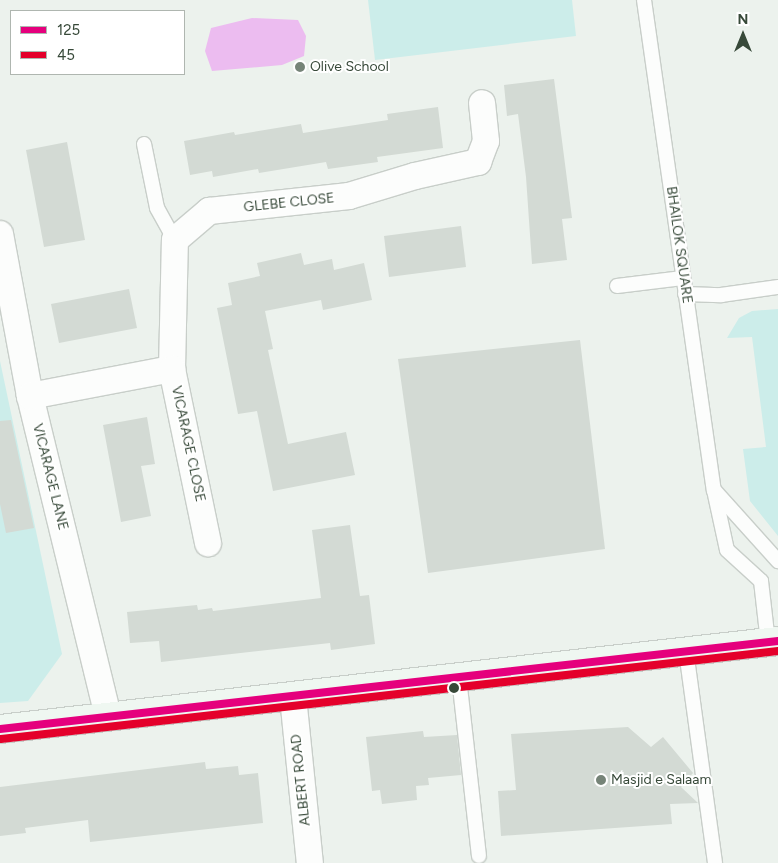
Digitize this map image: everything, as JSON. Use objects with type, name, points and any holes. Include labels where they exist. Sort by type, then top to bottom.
[{"type":"main road","points":[[0,729],[773,641]]},
{"type":"street","name":"GLEBE CLOSE","points":[[175,240],[209,211],[349,196],[415,176],[478,162],[486,140],[482,103]]},
{"type":"street","name":"VICARAGE LANE","points":[[0,234],[30,396],[108,717]]},
{"type":"street","points":[[172,369],[175,240]]},
{"type":"street","name":"VICARAGE CLOSE","points":[[30,396],[172,369],[208,543]]},
{"type":"street","name":"ALBERT ROAD","points":[[293,697],[310,863]]},
{"type":"lane","name":"BHAILOK SQUARE","points":[[644,0],[714,490],[727,550],[762,581],[773,641]]},
{"type":"lane","points":[[144,144],[157,208],[175,240]]},
{"type":"lane","points":[[617,286],[684,278]]},
{"type":"lane","points":[[685,294],[721,295],[778,287]]},
{"type":"lane","points":[[714,490],[778,561]]},
{"type":"lane","points":[[686,651],[715,863]]},
{"type":"lane","points":[[460,678],[479,856]]},
{"type":"shaded area","points":[[368,0],[572,0],[576,36],[375,60]]},
{"type":"shaded area","points":[[252,18],[298,20],[306,36],[304,56],[282,65],[212,71],[205,51],[211,28]]},
{"type":"shaded area","points":[[778,309],[778,536],[750,501],[743,449],[766,447],[752,337],[727,338],[739,318],[752,311]]},
{"type":"shaded area","points":[[0,361],[62,654],[28,701],[0,703]]},
{"type":"building","points":[[554,79],[572,218],[562,219],[567,260],[532,264],[526,177],[518,114],[507,116],[504,85]]},
{"type":"building","points":[[438,107],[443,148],[377,157],[378,162],[328,169],[326,162],[259,173],[258,169],[213,177],[212,171],[190,175],[184,141],[234,132],[235,135],[301,124],[303,133],[388,120],[387,114]]},
{"type":"building","points":[[67,142],[85,240],[44,247],[26,150]]},
{"type":"building","points":[[461,226],[466,267],[389,277],[384,236]]},
{"type":"building","points":[[301,253],[304,265],[332,259],[334,270],[364,263],[372,300],[323,310],[321,300],[265,311],[273,349],[268,350],[288,444],[346,432],[355,475],[273,491],[257,411],[238,414],[217,308],[232,305],[228,283],[260,276],[257,263]]},
{"type":"building","points":[[129,289],[137,328],[59,343],[51,304]]},
{"type":"building","points":[[580,340],[605,549],[428,573],[398,359]]},
{"type":"building","points":[[147,417],[155,464],[141,466],[151,516],[121,522],[103,425]]},
{"type":"building","points":[[11,420],[34,528],[6,533],[0,504],[0,421]]},
{"type":"building","points":[[350,525],[360,596],[369,595],[375,644],[331,650],[330,643],[161,662],[159,641],[130,643],[127,612],[197,605],[198,610],[212,608],[213,611],[321,598],[312,530]]},
{"type":"building","name":"Masjid e Salaam","points":[[628,727],[651,747],[663,737],[693,773],[681,787],[698,803],[670,804],[672,824],[501,836],[498,791],[516,790],[511,734]]},
{"type":"building","points":[[423,731],[424,737],[457,735],[461,775],[428,778],[429,785],[416,786],[417,800],[382,804],[380,790],[372,791],[366,737]]},
{"type":"building","points":[[205,762],[206,769],[238,766],[239,775],[258,773],[263,823],[90,842],[88,820],[25,828],[26,833],[0,836],[0,787]]},
{"type":"transit line","name":"125","points":[[0,729],[778,641]]},
{"type":"transit line","name":"45","points":[[1,739],[778,651]]},
{"type":"place","name":"Olive School","points":[[300,67]]},
{"type":"place","name":"Masjid e Salaam","points":[[601,780]]}]
